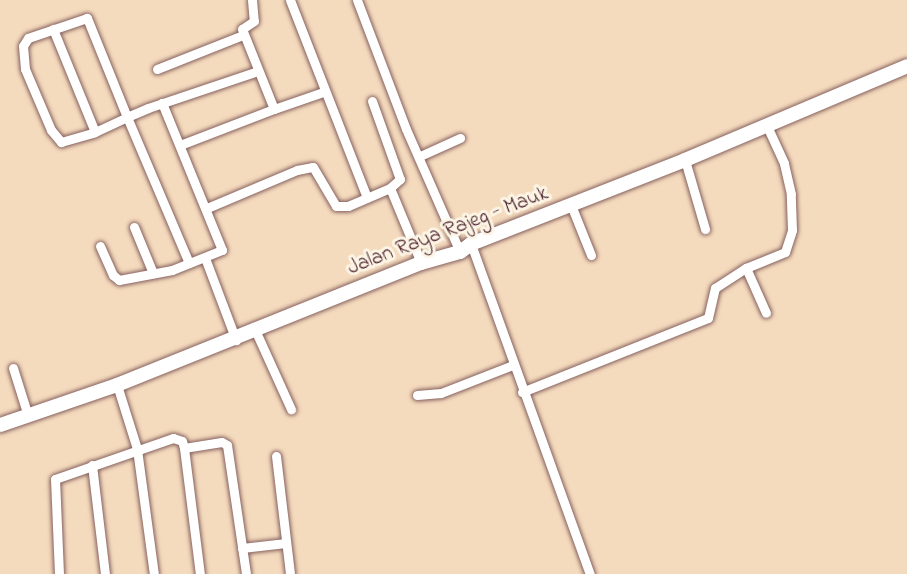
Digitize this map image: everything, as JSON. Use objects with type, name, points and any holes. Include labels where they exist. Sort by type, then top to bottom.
[{"type":"main road","name":"Jalan Raya Rajeg - Mauk","points":[[0,425],[117,385],[236,340],[421,263],[465,248],[685,160],[907,66]]},
{"type":"street","points":[[252,0],[255,21],[243,27],[243,35],[274,109]]},
{"type":"street","points":[[290,0],[323,92],[367,198]]},
{"type":"street","points":[[357,0],[420,156],[465,248],[513,365],[590,574]]},
{"type":"street","points":[[189,263],[127,117],[87,18],[28,38],[22,51],[25,69],[56,139],[68,141],[95,132],[127,117],[162,103],[258,71]]},
{"type":"street","points":[[54,28],[95,132]]},
{"type":"street","points":[[157,69],[243,35]]},
{"type":"street","points":[[180,145],[323,92]]},
{"type":"street","points":[[207,208],[309,167],[317,171],[336,206],[348,206],[390,188],[400,179],[372,101]]},
{"type":"street","points":[[100,246],[115,279],[153,273],[205,258],[222,250],[207,208],[162,103]]},
{"type":"street","points":[[522,392],[708,318],[715,288],[746,268],[785,252],[792,230],[788,175],[766,126]]},
{"type":"street","points":[[420,156],[460,138]]},
{"type":"street","points":[[685,160],[705,229]]},
{"type":"street","points":[[390,188],[421,263]]},
{"type":"street","points":[[571,205],[591,255]]},
{"type":"street","points":[[134,227],[153,273]]},
{"type":"street","points":[[205,258],[236,340]]},
{"type":"street","points":[[746,268],[766,313]]},
{"type":"street","points":[[256,332],[291,409]]},
{"type":"street","points":[[417,395],[429,391],[441,393],[513,365]]},
{"type":"street","points":[[13,368],[28,416]]},
{"type":"street","points":[[117,385],[136,449],[154,574]]},
{"type":"street","points":[[59,574],[53,483],[60,476],[136,449],[178,438],[184,448],[200,574]]},
{"type":"street","points":[[184,448],[222,442],[227,445],[246,574]]},
{"type":"street","points":[[276,456],[290,574]]},
{"type":"street","points":[[93,465],[105,574]]},
{"type":"street","points":[[242,548],[286,543]]}]
